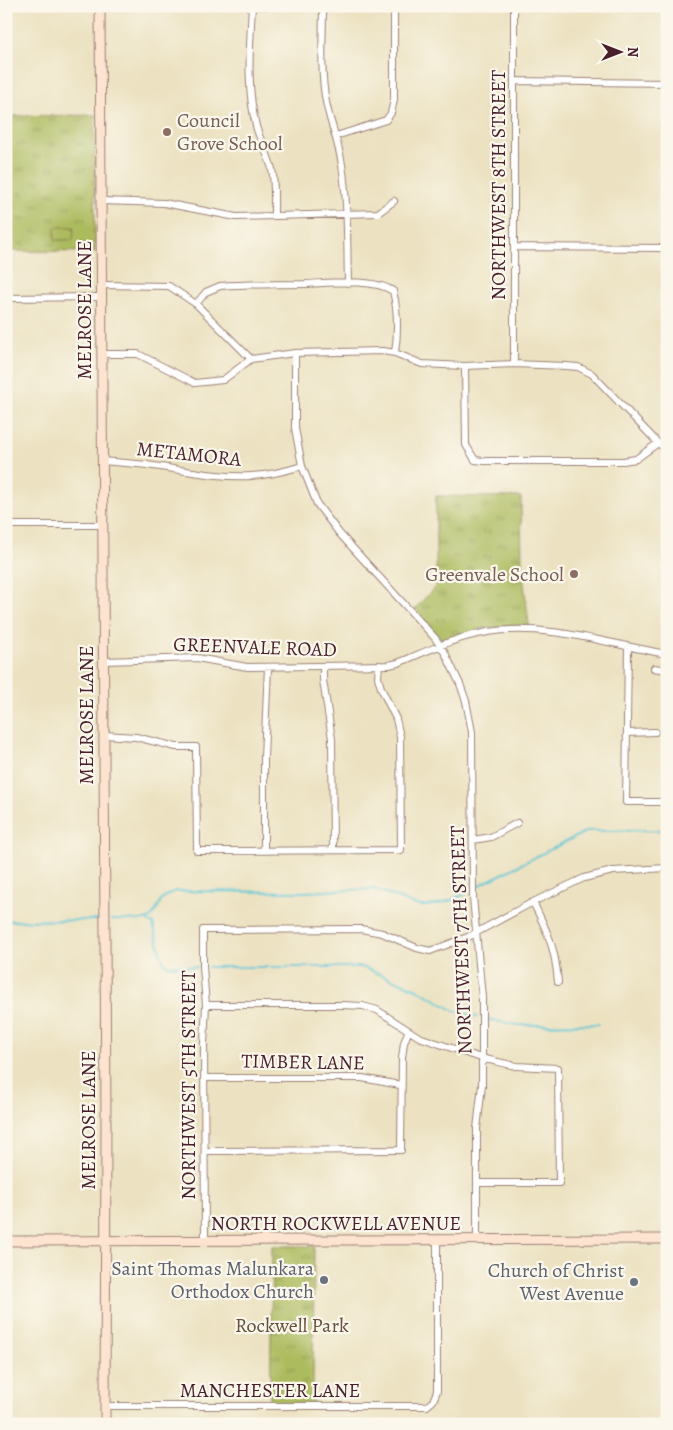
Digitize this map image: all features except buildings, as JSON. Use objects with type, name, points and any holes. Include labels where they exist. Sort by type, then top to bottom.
[{"type":"street","name":"MELROSE LANE","points":[[100,6],[104,661],[105,1424]]},
{"type":"street","points":[[274,216],[272,169],[256,126],[251,96],[249,71],[252,6],[331,6]]},
{"type":"street","points":[[324,6],[324,91],[342,165],[346,213],[348,283]]},
{"type":"street","points":[[336,136],[386,120],[391,113],[394,100],[394,6]]},
{"type":"street","name":"NORTHWEST 8TH STREET","points":[[514,6],[514,364]]},
{"type":"street","points":[[514,81],[667,83]]},
{"type":"street","points":[[101,201],[164,203],[236,217],[378,213],[394,201]]},
{"type":"street","points":[[515,247],[667,248]]},
{"type":"street","points":[[196,304],[206,292],[220,286],[348,283],[388,287],[393,290],[396,303],[397,338],[395,353]]},
{"type":"street","points":[[101,285],[168,286],[196,304],[251,359]]},
{"type":"street","points":[[6,298],[101,297]]},
{"type":"street","points":[[101,354],[138,354],[196,383],[223,380],[251,359],[295,353],[383,351],[395,353],[422,364],[465,366],[514,364],[578,367],[592,374],[667,450]]},
{"type":"street","name":"NORTHWEST 7TH STREET","points":[[295,353],[295,428],[302,466],[318,504],[339,533],[440,645],[460,684],[469,717],[472,732],[473,897],[482,1018],[482,1085],[477,1129],[477,1240]]},
{"type":"street","points":[[465,366],[466,445],[474,460],[484,462],[623,462],[636,459],[658,443]]},
{"type":"street","name":"METAMORA","points":[[102,462],[138,464],[225,476],[254,476],[302,466]]},
{"type":"street","points":[[6,526],[102,525]]},
{"type":"street","name":"GREENVALE ROAD","points":[[104,661],[198,658],[248,667],[378,665],[398,663],[440,645],[488,632],[550,631],[667,654]]},
{"type":"street","points":[[628,647],[626,802],[667,802]]},
{"type":"street","points":[[104,735],[136,737],[176,747],[196,747],[197,851],[401,850],[400,737],[396,719],[378,678],[378,665]]},
{"type":"street","points":[[323,666],[323,680],[331,726],[332,850]]},
{"type":"street","points":[[264,851],[264,758],[268,667]]},
{"type":"street","points":[[654,668],[667,670]]},
{"type":"street","points":[[627,732],[655,732]]},
{"type":"street","points":[[473,840],[491,837],[517,823]]},
{"type":"street","points":[[476,932],[533,902],[598,873],[667,868]]},
{"type":"street","points":[[533,902],[552,944],[556,959],[558,982]]},
{"type":"street","name":"NORTHWEST 5TH STREET","points":[[205,1240],[204,1078],[206,1005],[203,930],[361,929],[382,933],[417,948],[430,951],[468,937],[476,932]]},
{"type":"street","points":[[206,1005],[363,1006],[384,1014],[408,1032],[433,1043],[516,1066],[558,1068],[559,1182],[477,1183]]},
{"type":"street","points":[[205,1151],[400,1150],[400,1085],[404,1043],[408,1032]]},
{"type":"street","name":"TIMBER LANE","points":[[204,1078],[350,1077],[373,1079],[400,1085]]},
{"type":"street","name":"NORTH ROCKWELL AVENUE","points":[[6,1241],[667,1239]]},
{"type":"street","name":"MANCHESTER LANE","points":[[105,1406],[424,1406],[430,1404],[434,1401],[437,1391],[437,1240]]},
{"type":"green space","points":[[95,115],[95,252],[6,251],[6,116]]},
{"type":"green space","points":[[55,227],[74,227],[73,240],[55,240]]},
{"type":"green space","points":[[436,496],[521,497],[522,566],[529,625],[486,628],[441,639],[415,609],[436,586]]},
{"type":"green space","name":"Rockwell Park","points":[[272,1246],[314,1246],[313,1404],[270,1403]]},
{"type":"waterway","points":[[478,886],[587,831],[667,830]]},
{"type":"waterway","points":[[111,920],[146,920],[154,914],[164,897],[177,891],[302,892],[372,889],[423,906],[443,903],[468,892]]},
{"type":"waterway","points":[[6,921],[98,920]]},
{"type":"waterway","points":[[146,920],[153,924],[163,961],[167,965],[198,967]]},
{"type":"waterway","points":[[208,967],[362,967],[417,989],[455,1011],[477,1017]]},
{"type":"waterway","points":[[486,1019],[518,1025],[599,1024]]},
{"type":"place","name":"Council Grove School","points":[[167,132]]},
{"type":"place","name":"Greenvale School","points":[[574,574]]},
{"type":"place","name":"Saint Thomas Malunkara Orthodox Church","points":[[324,1280]]},
{"type":"place","name":"Church of Christ West Avenue","points":[[634,1282]]}]
